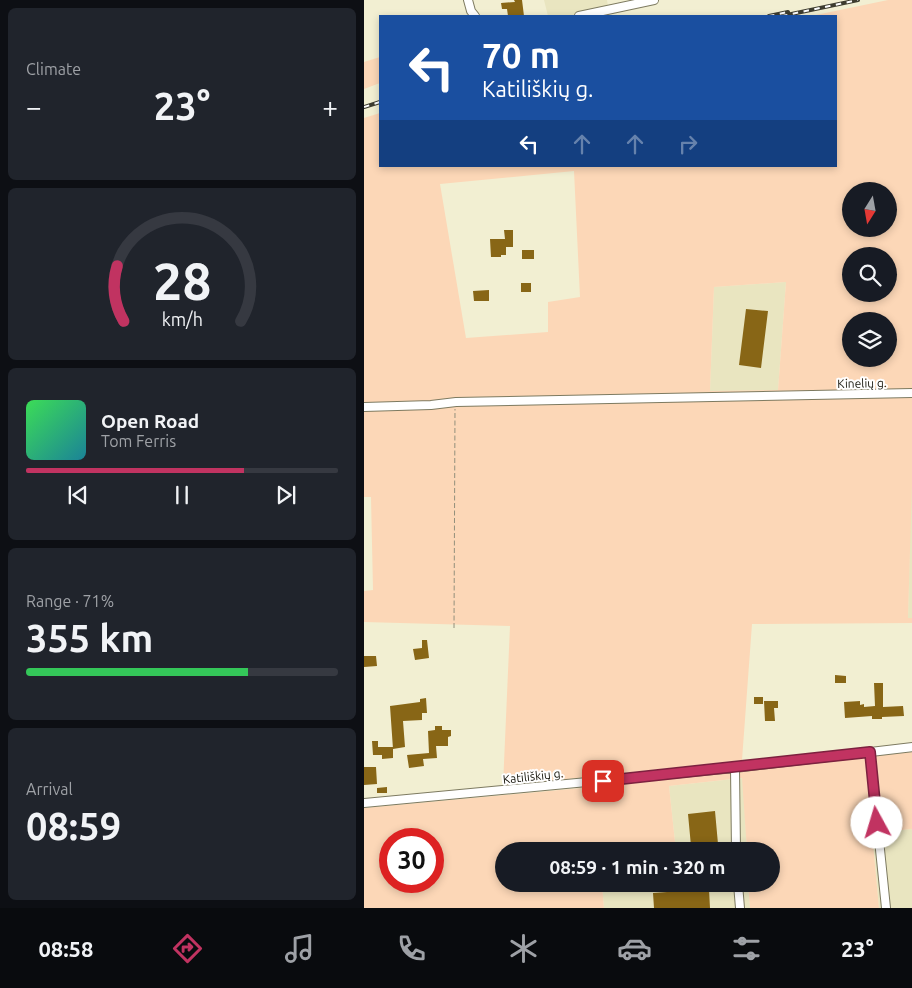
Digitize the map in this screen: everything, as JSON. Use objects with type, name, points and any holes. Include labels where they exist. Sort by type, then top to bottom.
[{"type":"street","points":[[468,0],[475,15]]},
{"type":"street","points":[[584,15],[654,0]]},
{"type":"street","name":"Kinelių g.","points":[[364,407],[431,405],[456,402],[912,393]]},
{"type":"street","name":"Katiliškių g.","points":[[364,804],[735,768],[912,747]]},
{"type":"street","points":[[870,752],[886,908]]},
{"type":"street","points":[[735,768],[736,842]]},
{"type":"street","points":[[739,892],[740,908]]},
{"type":"path","points":[[454,628],[456,402]]},
{"type":"shaded area","points":[[544,0],[607,0],[609,13],[600,15],[548,15]]},
{"type":"shaded area","points":[[888,0],[912,0],[913,451],[908,618],[912,618],[912,623],[752,624],[742,760],[503,786],[510,626],[364,622],[364,591],[373,590],[371,497],[364,497],[364,118],[379,113],[379,167],[837,167],[837,15],[816,15]],"holes":[[[574,171],[580,297],[548,302],[548,332],[466,338],[440,184]],[[786,282],[778,390],[710,391],[714,287]]]},
{"type":"shaded area","points":[[379,57],[379,83],[364,89],[364,62]]},
{"type":"shaded area","points":[[786,282],[778,390],[710,391],[714,287]]},
{"type":"shaded area","points":[[912,451],[913,618],[908,618]]},
{"type":"shaded area","points":[[912,752],[912,829],[872,833],[879,908],[750,908],[749,892],[780,892],[780,842],[746,842],[742,778],[669,786],[675,842],[495,842],[495,892],[603,892],[604,908],[364,908],[364,808],[603,786]]},
{"type":"shaded area","points":[[743,778],[747,842],[675,842],[669,786]]},
{"type":"shaded area","points":[[912,829],[912,908],[879,908],[872,833]]},
{"type":"shaded area","points":[[603,892],[749,892],[750,908],[604,908]]},
{"type":"building","points":[[514,0],[522,0],[524,15],[508,15],[507,9],[502,9],[501,3],[515,2]]},
{"type":"building","points":[[504,230],[513,230],[513,247],[506,247],[506,255],[491,257],[490,239],[505,239]]},
{"type":"building","points":[[522,250],[534,250],[534,259],[522,259]]},
{"type":"building","points":[[521,283],[531,283],[531,292],[521,292]]},
{"type":"building","points":[[489,290],[489,301],[474,301],[473,291]]},
{"type":"building","points":[[746,309],[768,311],[761,368],[739,365]]},
{"type":"building","points":[[422,640],[427,640],[429,658],[415,660],[413,649],[422,648]]},
{"type":"building","points":[[364,656],[376,656],[377,666],[364,667]]},
{"type":"building","points":[[835,675],[846,676],[846,683],[835,683]]},
{"type":"building","points":[[874,683],[883,683],[883,707],[903,706],[904,716],[882,717],[882,719],[872,719],[872,716],[845,718],[844,702],[860,701],[860,705],[864,704],[864,707],[875,706]]},
{"type":"building","points":[[754,697],[763,697],[763,704],[754,704]]},
{"type":"building","points":[[426,698],[427,713],[422,713],[422,720],[403,721],[405,747],[393,749],[390,706],[420,702],[420,699]]},
{"type":"building","points":[[764,701],[778,701],[778,708],[774,708],[775,721],[765,721]]},
{"type":"building","points":[[435,726],[442,726],[442,730],[451,730],[451,736],[448,737],[448,746],[436,746],[437,758],[423,759],[424,766],[409,768],[407,755],[429,753],[428,731],[435,730]]},
{"type":"building","points":[[372,741],[378,741],[378,747],[393,747],[393,758],[382,759],[382,755],[373,755]]},
{"type":"building","points":[[364,767],[376,767],[377,784],[364,785]]},
{"type":"building","points":[[387,787],[387,793],[377,793],[377,788]]},
{"type":"building","points":[[715,811],[718,842],[691,842],[688,814]]},
{"type":"building","points":[[709,892],[710,908],[654,908],[653,893]]},
{"type":"railway","points":[[787,15],[858,0]]},
{"type":"railway","points":[[774,15],[788,12]]},
{"type":"railway","points":[[364,107],[379,102]]},
{"type":"route","points":[[603,781],[870,752],[877,823]]}]
